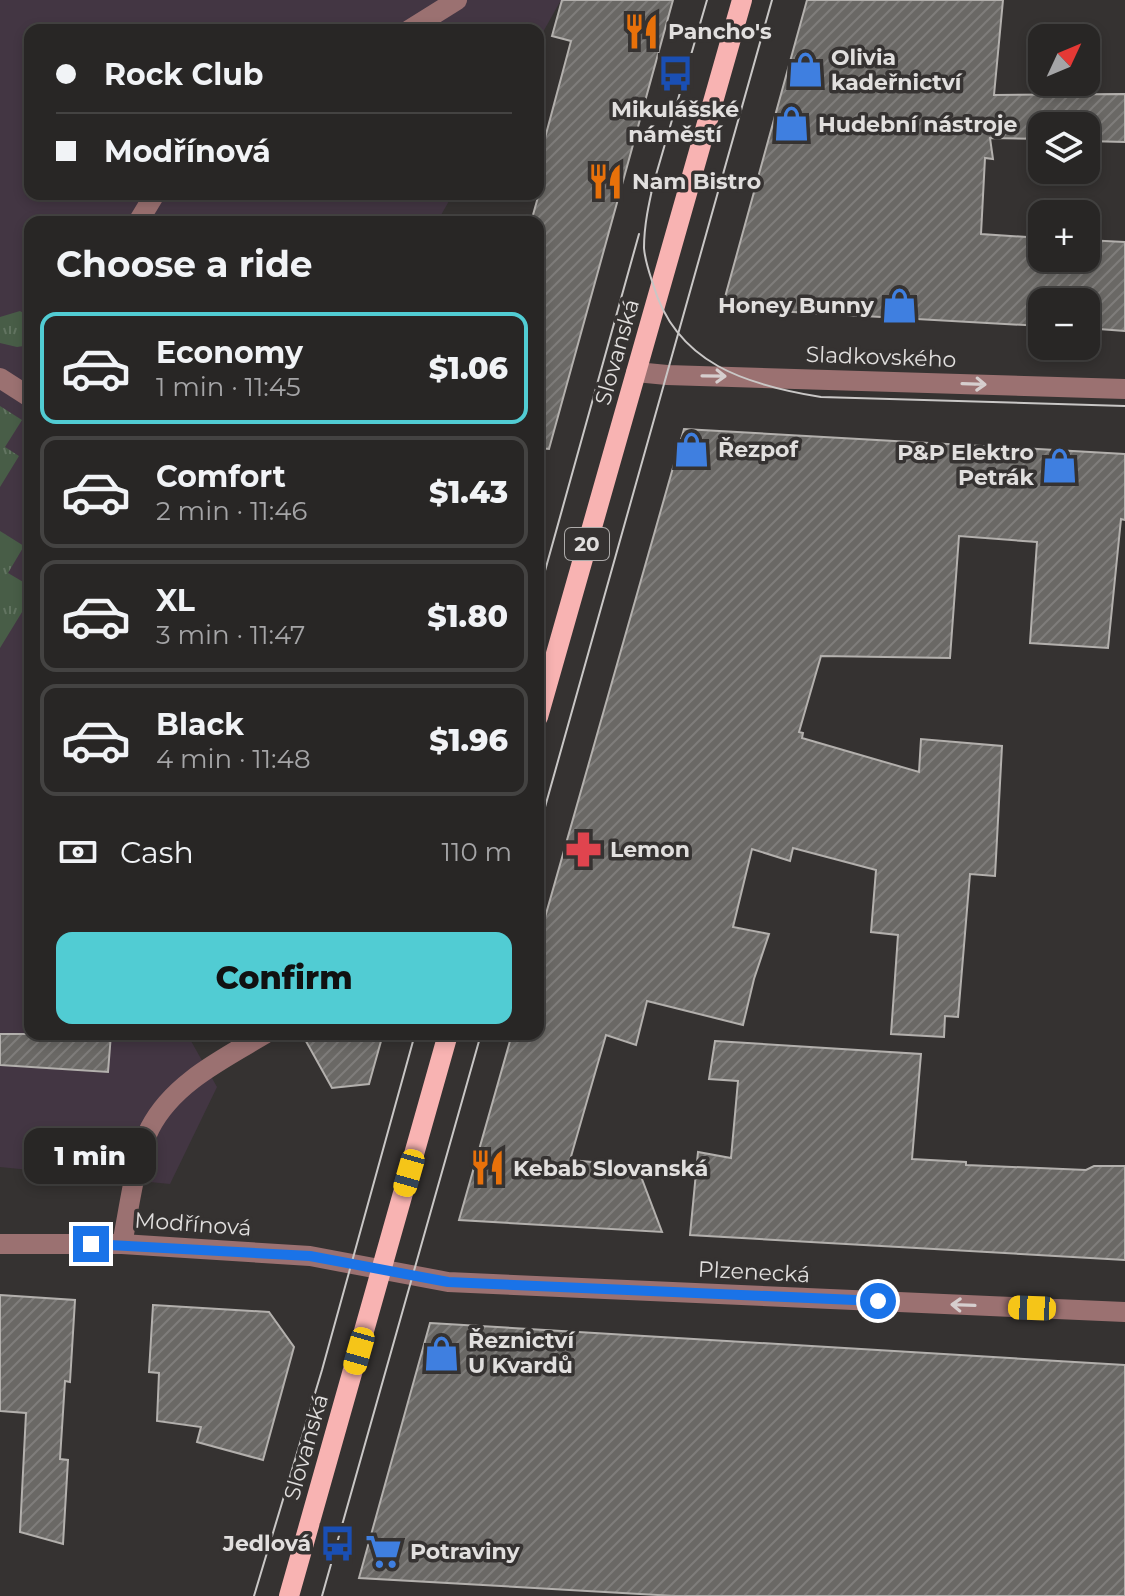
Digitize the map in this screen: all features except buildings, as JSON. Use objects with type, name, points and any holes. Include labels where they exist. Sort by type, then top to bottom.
[{"type":"main road","name":"Slovanská","points":[[544,696],[742,0]]},
{"type":"main road","name":"Slovanská","points":[[289,1596],[446,1040]]},
{"type":"street","points":[[419,24],[457,0]]},
{"type":"street","name":"Sladkovského","points":[[636,372],[1125,389]]},
{"type":"street","points":[[0,378],[24,393]]},
{"type":"street","points":[[122,1244],[144,1143],[157,1116],[196,1077],[255,1040]]},
{"type":"street","name":"Modřínová","points":[[0,1244],[122,1244],[310,1256],[381,1269]]},
{"type":"street","name":"Plzenecká","points":[[381,1269],[448,1282],[1125,1312]]},
{"type":"shaded area","points":[[0,0],[561,0],[544,30],[544,24],[24,24],[24,200],[450,200],[440,216],[24,216],[24,1040],[190,1040],[217,1087],[170,1184],[0,1167]]},
{"type":"green space","points":[[20,311],[24,313],[24,346],[0,343],[0,317]]},
{"type":"green space","points":[[0,406],[22,420],[5,447],[19,456],[0,487]]},
{"type":"green space","points":[[0,531],[24,546],[8,573],[24,582],[24,609],[0,648]]},
{"type":"tram line","points":[[651,192],[707,0]]},
{"type":"tram line","points":[[544,811],[772,0]]},
{"type":"tram line","points":[[654,181],[644,248],[664,311],[679,334],[697,352],[741,377],[767,386],[821,397],[1125,406]]},
{"type":"tram line","points":[[544,574],[639,234]]},
{"type":"tram line","points":[[254,1596],[322,1370],[413,1040]]},
{"type":"tram line","points":[[322,1596],[479,1040]]},
{"type":"place","name":"Pancho's","points":[[642,31]]},
{"type":"place","name":"Olivia kadeřnictví","points":[[805,70]]},
{"type":"place","name":"Mikulášské náměstí","points":[[675,73]]},
{"type":"place","name":"Hudební nástroje","points":[[792,124]]},
{"type":"place","name":"Nam Bistro","points":[[606,181]]},
{"type":"place","name":"Honey Bunny","points":[[900,305]]},
{"type":"place","name":"Řezpof","points":[[692,449]]},
{"type":"place","name":"P&P Elektro Petrák","points":[[1060,465]]},
{"type":"place","name":"Lemon","points":[[584,849]]},
{"type":"place","name":"Kebab Slovanská","points":[[487,1168]]},
{"type":"place","name":"Řeznictví U Kvardů","points":[[442,1353]]},
{"type":"place","name":"Jedlová","points":[[337,1543]]},
{"type":"place","name":"Potraviny","points":[[384,1551]]},
{"type":"route","points":[[91,1244],[310,1256],[448,1282],[878,1301]]}]
